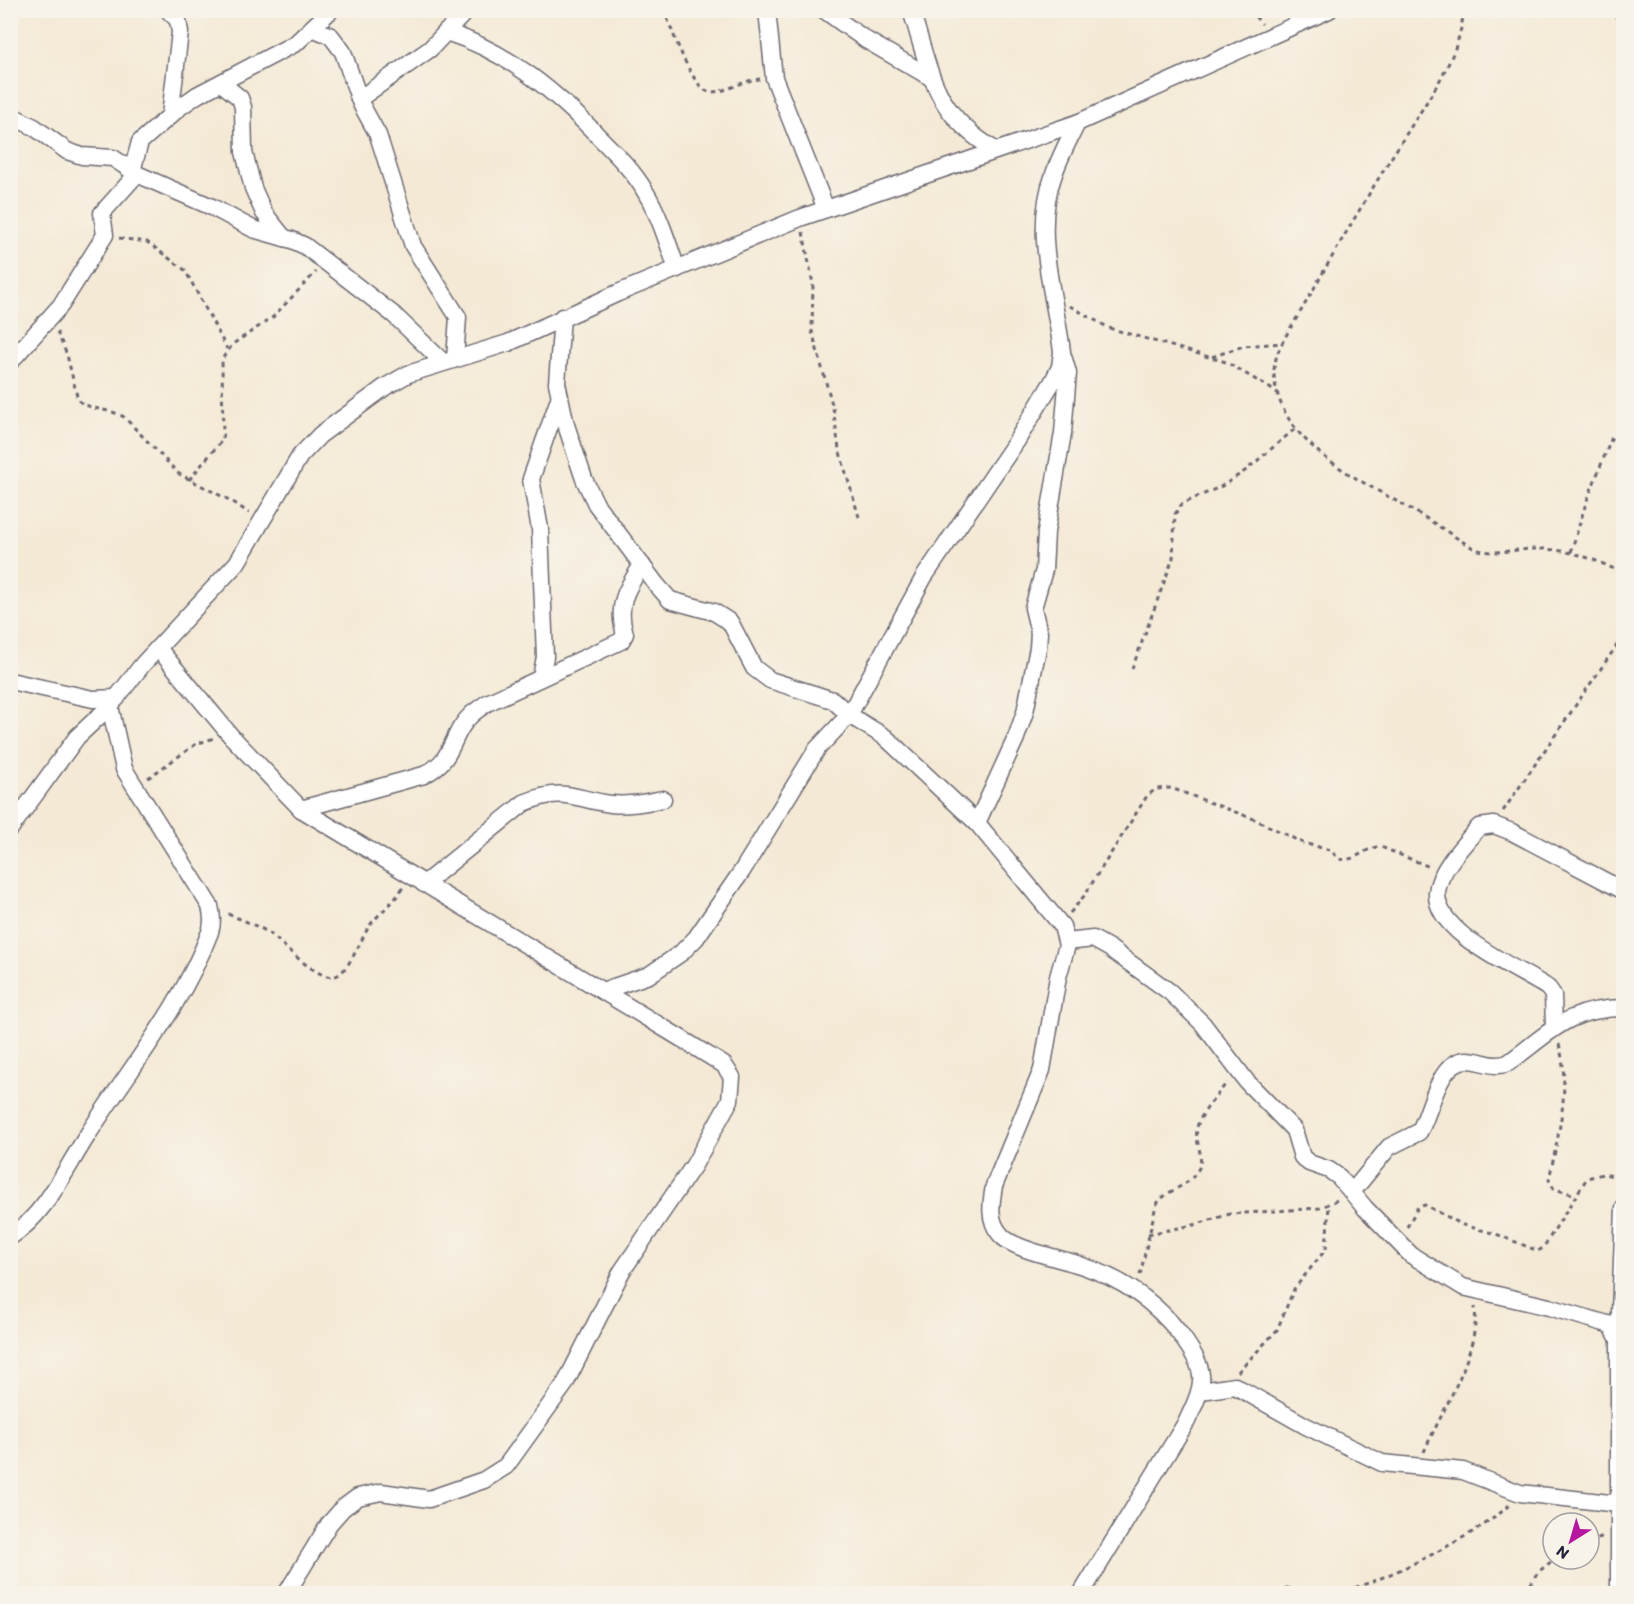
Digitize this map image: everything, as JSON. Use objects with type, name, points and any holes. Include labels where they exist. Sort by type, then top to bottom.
[{"type":"street","points":[[168,10],[178,20],[180,32],[170,116]]},
{"type":"street","points":[[10,362],[51,316],[90,260],[106,231],[102,213],[134,172],[140,142],[190,99],[296,43],[331,10]]},
{"type":"street","points":[[359,99],[424,54],[466,10]]},
{"type":"street","points":[[766,10],[774,78],[826,209]]},
{"type":"street","points":[[824,10],[866,40],[930,77]]},
{"type":"street","points":[[911,10],[930,77],[941,101],[959,124],[976,139],[995,150]]},
{"type":"street","points":[[10,829],[62,755],[114,702],[158,648],[237,563],[300,456],[320,435],[385,387],[408,374],[508,343],[562,317],[800,218],[1077,123],[1329,10]]},
{"type":"street","points":[[1623,10],[1623,15]]},
{"type":"street","points":[[312,28],[331,36],[339,45],[359,99],[378,135],[412,246],[458,317],[449,361]]},
{"type":"street","points":[[446,32],[472,41],[521,68],[560,97],[626,164],[646,193],[677,269]]},
{"type":"street","points":[[221,83],[240,98],[243,107],[244,152],[253,188],[264,213],[284,238]]},
{"type":"street","points":[[10,115],[34,127],[67,151],[82,156],[108,156],[134,172],[212,207],[253,229],[305,246],[449,361]]},
{"type":"street","points":[[977,823],[1019,730],[1038,648],[1039,633],[1034,608],[1044,570],[1048,521],[1064,433],[1068,373],[1062,352],[1045,242],[1046,209],[1053,175],[1077,123]]},
{"type":"street","points":[[562,317],[557,383],[559,399],[584,479],[596,504],[670,600],[714,612],[730,622],[754,668],[770,680],[833,700],[849,715],[885,737],[977,823],[1061,924],[1067,942],[1058,977],[1042,1070],[994,1186],[990,1205],[993,1222],[1001,1235],[1012,1244],[1084,1266],[1137,1291],[1173,1325],[1198,1359],[1202,1376],[1201,1392],[1181,1431],[1081,1593]]},
{"type":"street","points":[[602,991],[649,975],[681,953],[696,938],[742,871],[817,749],[849,715],[924,577],[1016,442],[1053,381],[1060,367],[1062,352]]},
{"type":"street","points":[[542,677],[545,657],[540,529],[531,479],[559,399]]},
{"type":"street","points":[[301,809],[424,775],[436,769],[449,755],[471,714],[488,703],[621,641],[625,634],[620,619],[621,603],[642,565]]},
{"type":"street","points":[[158,648],[231,736],[301,809],[724,1065],[732,1077],[730,1100],[678,1190],[622,1271],[565,1384],[506,1466],[484,1480],[429,1499],[381,1492],[358,1497],[343,1508],[329,1524],[286,1593]]},
{"type":"street","points":[[10,681],[114,702]]},
{"type":"street","points":[[10,1237],[26,1224],[61,1180],[86,1138],[143,1057],[211,930],[210,906],[124,769],[114,702]]},
{"type":"street","points":[[424,884],[525,803],[544,795],[564,793],[627,805],[663,799]]},
{"type":"street","points":[[1554,1027],[1553,994],[1548,988],[1472,944],[1456,929],[1438,898],[1437,890],[1444,873],[1479,827],[1494,825],[1512,832],[1623,891]]},
{"type":"street","points":[[1067,942],[1093,939],[1151,977],[1188,1008],[1247,1082],[1294,1130],[1302,1157],[1317,1167],[1329,1170],[1351,1190],[1398,1242],[1419,1260],[1469,1288],[1549,1306],[1611,1325],[1619,1339]]},
{"type":"street","points":[[1351,1190],[1389,1147],[1419,1132],[1440,1081],[1459,1062],[1467,1060],[1499,1067],[1508,1063],[1554,1027],[1571,1017],[1599,1008],[1623,1008]]},
{"type":"street","points":[[1619,1593],[1621,1543],[1618,1504],[1619,1339],[1623,1207]]},
{"type":"street","points":[[1201,1392],[1232,1385],[1364,1456],[1394,1466],[1463,1472],[1520,1493],[1618,1504]]},
{"type":"path","points":[[664,10],[686,62],[698,85],[705,92],[713,93],[752,80],[774,78]]},
{"type":"path","points":[[1463,10],[1449,61],[1434,93],[1354,216],[1283,343],[1274,373],[1279,394],[1296,428],[1311,444],[1357,480],[1475,549],[1494,553],[1541,548],[1571,552],[1605,564],[1623,574]]},
{"type":"path","points":[[800,218],[813,284],[812,331],[833,408],[839,449],[859,516]]},
{"type":"path","points":[[106,231],[113,231],[121,240],[147,242],[185,270],[227,349]]},
{"type":"path","points":[[189,480],[223,439],[225,425],[222,359],[227,349],[284,307],[325,262]]},
{"type":"path","points":[[1052,293],[1109,328],[1211,357],[1239,368],[1279,394]]},
{"type":"path","points":[[51,316],[67,355],[78,400],[90,407],[116,412],[124,417],[167,463],[189,480],[233,501],[246,511],[258,527]]},
{"type":"path","points":[[1211,357],[1243,346],[1283,343]]},
{"type":"path","points":[[1132,669],[1173,558],[1175,514],[1182,504],[1222,486],[1237,476],[1296,428]]},
{"type":"path","points":[[1571,552],[1612,437]]},
{"type":"path","points":[[1494,825],[1623,635]]},
{"type":"path","points":[[135,788],[196,744],[217,737],[231,736]]},
{"type":"path","points":[[1061,924],[1084,896],[1147,796],[1156,789],[1171,788],[1254,819],[1284,836],[1330,850],[1339,859],[1355,858],[1374,846],[1444,873]]},
{"type":"path","points":[[210,906],[261,928],[312,969],[331,976],[338,975],[371,924],[398,897],[404,885],[404,873]]},
{"type":"path","points":[[1554,1027],[1561,1053],[1563,1099],[1549,1180],[1554,1189],[1576,1195]]},
{"type":"path","points":[[1137,1291],[1156,1205],[1162,1196],[1196,1174],[1202,1156],[1196,1134],[1198,1124],[1237,1068]]},
{"type":"path","points":[[1398,1242],[1417,1209],[1425,1205],[1463,1225],[1496,1234],[1539,1251],[1587,1178],[1594,1174],[1623,1178]]},
{"type":"path","points":[[1149,1234],[1194,1225],[1230,1214],[1320,1208],[1329,1205],[1351,1190]]},
{"type":"path","points":[[1224,1386],[1276,1330],[1294,1289],[1326,1249],[1329,1205]]},
{"type":"path","points":[[1417,1467],[1460,1374],[1471,1344],[1476,1324],[1476,1308],[1469,1288]]},
{"type":"path","points":[[1329,1593],[1338,1593],[1391,1574],[1463,1538],[1485,1524],[1520,1493]]},
{"type":"path","points":[[1529,1593],[1534,1579],[1541,1569]]},
{"type":"path","points":[[1279,1593],[1286,1588],[1325,1593]]}]
